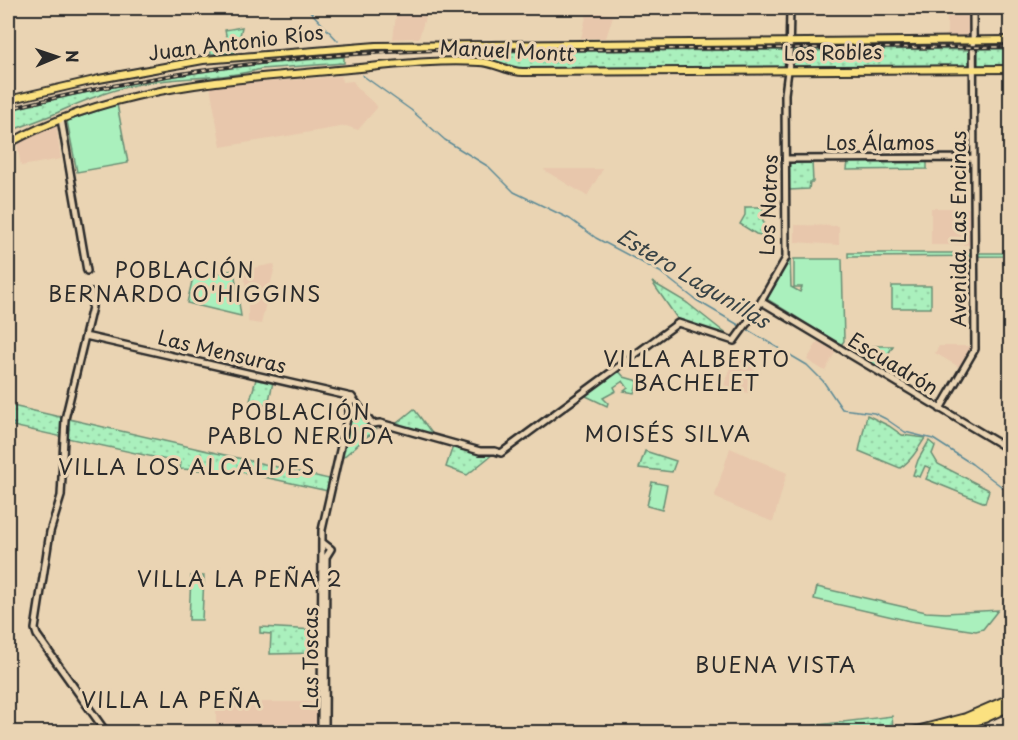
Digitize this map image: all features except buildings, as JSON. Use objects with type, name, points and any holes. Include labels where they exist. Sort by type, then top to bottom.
[{"type":"highway","points":[[913,732],[966,718],[1011,699]]},
{"type":"highway","points":[[937,732],[969,723],[1011,706]]},
{"type":"main road","name":"Juan Antonio Ríos","points":[[8,100],[99,79],[181,64],[326,49],[424,44],[1011,40]]},
{"type":"main road","name":"Manuel Montt","points":[[8,144],[61,119],[110,102],[209,81],[468,61],[486,62],[520,72],[656,71]]},
{"type":"main road","name":"Los Robles","points":[[656,71],[1011,69]]},
{"type":"street","name":"Los Notros","points":[[352,397],[371,423],[379,423],[480,451],[501,453],[678,323],[734,341],[762,302],[786,258],[785,94],[790,41],[790,8]]},
{"type":"street","name":"Avenida Las Encinas","points":[[940,409],[975,350],[973,8]]},
{"type":"street","points":[[61,119],[87,271]]},
{"type":"street","name":"Los Álamos","points":[[786,159],[974,158]]},
{"type":"street","points":[[91,293],[92,304],[65,421],[61,496],[50,532],[35,628],[37,635],[106,732]]},
{"type":"street","name":"Escuadrón","points":[[762,302],[1011,450]]},
{"type":"street","name":"Las Mensuras","points":[[85,336],[352,397]]},
{"type":"street","name":"Las Toscas","points":[[323,732],[323,528],[352,397]]},
{"type":"street","name":"Las Toscas","points":[[322,542],[331,549],[326,558],[323,732]]},
{"type":"shaded area","points":[[397,8],[426,14],[419,38],[393,39]]},
{"type":"shaded area","points":[[947,8],[971,8],[971,37],[949,38]]},
{"type":"shaded area","points":[[588,9],[613,16],[606,38],[581,38]]},
{"type":"shaded area","points":[[341,76],[342,82],[353,81],[358,89],[377,106],[358,130],[346,126],[221,147],[210,86]]},
{"type":"shaded area","points":[[56,125],[61,159],[21,166],[17,144]]},
{"type":"shaded area","points":[[545,169],[603,169],[587,196]]},
{"type":"shaded area","points":[[931,208],[970,208],[970,245],[931,245]]},
{"type":"shaded area","points":[[795,225],[839,226],[839,245],[795,242]]},
{"type":"shaded area","points":[[273,264],[275,266],[261,324],[248,322],[248,302],[243,270]]},
{"type":"shaded area","points":[[818,341],[836,351],[825,371],[807,360]]},
{"type":"shaded area","points":[[939,346],[972,346],[972,349],[961,368],[935,353]]},
{"type":"shaded area","points":[[734,355],[757,362],[748,393],[724,385]]},
{"type":"shaded area","points":[[730,448],[787,473],[773,522],[716,498]]},
{"type":"shaded area","points":[[216,702],[318,702],[318,732],[216,732]]},
{"type":"green space","points":[[242,27],[236,52],[211,54],[210,49],[228,45],[225,30]]},
{"type":"green space","points":[[978,49],[1010,49],[1010,67],[978,68]]},
{"type":"green space","points":[[788,50],[787,67],[516,70],[483,60],[481,52]]},
{"type":"green space","points":[[969,50],[970,66],[793,66],[793,51]]},
{"type":"green space","points":[[344,57],[344,63],[261,69],[236,74],[135,85],[98,95],[8,132],[8,110],[49,100],[174,76],[259,64]]},
{"type":"green space","points":[[117,104],[128,163],[77,172],[67,121]]},
{"type":"green space","points":[[927,159],[927,169],[847,170],[848,160]]},
{"type":"green space","points":[[791,161],[812,161],[813,182],[810,182],[809,189],[789,190],[789,163]]},
{"type":"green space","points":[[745,207],[763,207],[766,236],[756,234],[740,224],[745,215]]},
{"type":"green space","points":[[848,253],[1010,253],[1010,256],[848,257]]},
{"type":"green space","points":[[790,257],[791,287],[800,292],[802,287],[794,287],[794,259],[842,259],[844,341],[841,345],[767,299]]},
{"type":"green space","points":[[234,270],[241,316],[187,303],[193,277]]},
{"type":"green space","points":[[652,282],[686,302],[729,336],[679,321]]},
{"type":"green space","points":[[892,286],[931,286],[931,308],[892,308]]},
{"type":"green space","points":[[871,346],[893,346],[879,369],[862,359]]},
{"type":"green space","points":[[618,370],[624,377],[638,381],[634,393],[624,391],[628,388],[623,381],[614,387],[616,391],[603,398],[608,403],[607,406],[584,395]]},
{"type":"green space","points":[[256,379],[273,382],[268,405],[250,401]]},
{"type":"green space","points":[[353,400],[364,418],[376,429],[373,439],[369,435],[341,459]]},
{"type":"green space","points":[[8,405],[329,479],[328,491],[241,472],[180,469],[181,463],[8,425]]},
{"type":"green space","points":[[414,409],[434,436],[397,426],[397,423]]},
{"type":"green space","points":[[867,415],[902,435],[925,438],[911,458],[900,468],[859,451]]},
{"type":"green space","points":[[929,441],[935,446],[932,454],[938,464],[989,490],[985,503],[926,479],[931,468],[925,466],[920,477],[913,475],[918,460]]},
{"type":"green space","points":[[453,446],[480,454],[493,454],[467,475],[446,467]]},
{"type":"green space","points":[[645,451],[676,461],[672,472],[639,468]]},
{"type":"green space","points":[[652,482],[667,485],[662,510],[647,506]]},
{"type":"green space","points":[[191,576],[204,576],[202,620],[189,620]]},
{"type":"green space","points":[[817,587],[926,612],[998,610],[983,629],[976,631],[910,621],[814,599]]},
{"type":"green space","points":[[260,627],[317,630],[319,632],[318,653],[270,654],[271,634],[260,633]]},
{"type":"green space","points":[[892,716],[893,729],[862,732],[798,732],[793,728]]},
{"type":"waterway","name":"Estero Lagunillas","points":[[307,8],[338,41]]},
{"type":"waterway","name":"Estero Lagunillas","points":[[362,75],[411,110],[445,140],[489,167],[514,192],[570,219],[596,238],[660,272],[696,300],[742,327]]},
{"type":"waterway","name":"Estero Lagunillas","points":[[746,329],[807,365],[823,381],[842,409],[874,413],[905,432],[933,439],[972,464],[1010,493]]},
{"type":"waterway","points":[[8,422],[15,424]]},
{"type":"railway","points":[[8,109],[167,76],[275,61],[383,52],[1010,47]]},
{"type":"district","name":"POBLACIÓN BERNARDO O'HIGGINS","points":[[185,283]]},
{"type":"district","name":"VILLA ALBERTO BACHELET","points":[[697,372]]},
{"type":"district","name":"POBLACIÓN PABLO NERUDA","points":[[301,425]]},
{"type":"district","name":"MOISÉS SILVA","points":[[668,435]]},
{"type":"district","name":"VILLA LOS ALCALDES","points":[[187,468]]},
{"type":"district","name":"VILLA LA PEÑA 2","points":[[240,580]]},
{"type":"district","name":"BUENA VISTA","points":[[776,666]]},
{"type":"district","name":"VILLA LA PEÑA","points":[[172,701]]}]
